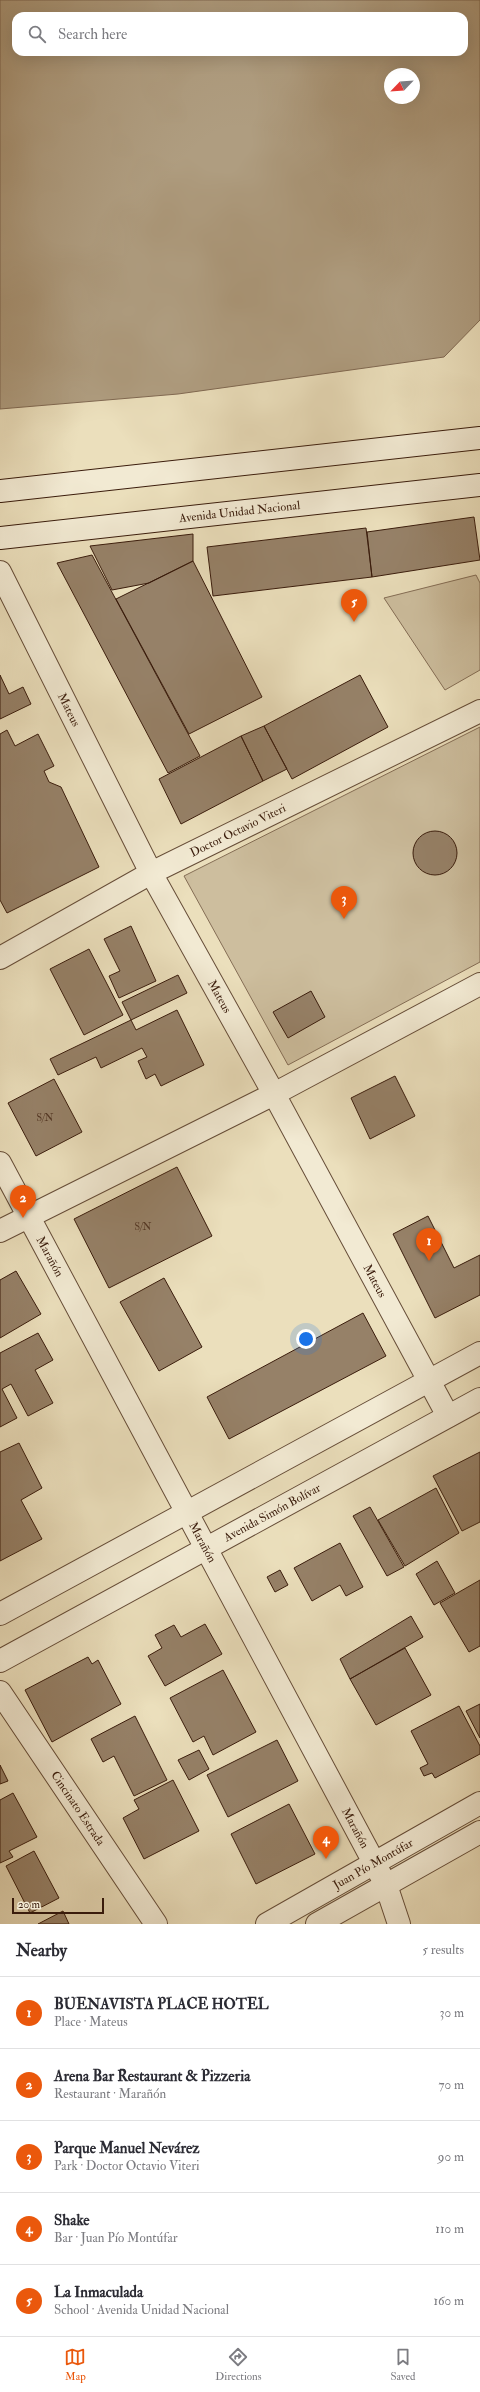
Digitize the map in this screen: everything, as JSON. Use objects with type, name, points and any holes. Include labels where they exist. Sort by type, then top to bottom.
[{"type":"street","points":[[0,491],[480,438]]},
{"type":"street","name":"Avenida Unidad Nacional","points":[[0,538],[480,485]]},
{"type":"street","name":"Mateus","points":[[0,572],[151,873],[274,1094],[448,1416]]},
{"type":"street","name":"Doctor Octavio Viteri","points":[[0,958],[151,873],[480,711]]},
{"type":"street","points":[[0,1231],[274,1094],[480,984]]},
{"type":"street","name":"Marañón","points":[[0,1164],[29,1216],[185,1513],[373,1864],[386,1885],[398,1924]]},
{"type":"street","points":[[0,1614],[480,1353]]},
{"type":"street","name":"Avenida Simón Bolívar","points":[[0,1661],[206,1550],[480,1399]]},
{"type":"street","name":"Cincinato Estrada","points":[[0,1692],[156,1924]]},
{"type":"street","name":"Juan Pío Montúfar","points":[[267,1924],[480,1803]]},
{"type":"street","name":"Juan Pío Montúfar","points":[[317,1924],[480,1832]]},
{"type":"shaded area","points":[[0,0],[480,0],[480,320],[444,357],[178,394],[0,409]]},
{"type":"shaded area","points":[[476,575],[480,583],[480,670],[445,690],[384,598]]},
{"type":"shaded area","points":[[480,727],[480,962],[288,1065],[184,876]]},
{"type":"building","points":[[474,517],[480,560],[372,577],[367,532]]},
{"type":"building","points":[[366,528],[372,577],[213,596],[207,547]]},
{"type":"building","points":[[193,534],[193,561],[149,583],[112,590],[90,546]]},
{"type":"building","points":[[92,555],[200,756],[168,773],[57,563]]},
{"type":"building","points":[[193,561],[262,697],[189,734],[116,599]]},
{"type":"building","points":[[0,675],[9,694],[23,687],[31,704],[0,719]]},
{"type":"building","points":[[360,675],[388,727],[292,779],[264,726]]},
{"type":"building","points":[[264,726],[287,769],[263,781],[241,736]]},
{"type":"building","points":[[7,730],[15,746],[38,734],[54,766],[44,771],[49,782],[61,787],[99,867],[7,913],[0,900],[0,734]]},
{"type":"building","points":[[241,736],[263,781],[181,824],[159,779]]},
{"type":"building","points":[[431,831],[439,831],[451,837],[457,849],[457,857],[451,869],[439,875],[431,875],[419,869],[413,857],[413,849],[419,837]]},
{"type":"building","points":[[131,926],[156,981],[119,998],[109,976],[120,971],[104,939]]},
{"type":"building","points":[[89,949],[123,1015],[84,1035],[50,969]]},
{"type":"building","points":[[178,975],[187,993],[131,1020],[122,1002]]},
{"type":"building","points":[[311,991],[325,1017],[288,1038],[273,1012]]},
{"type":"building","points":[[177,1010],[204,1065],[161,1086],[155,1074],[146,1079],[138,1061],[147,1057],[142,1048],[101,1068],[96,1057],[58,1075],[50,1059],[131,1020],[136,1030]]},
{"type":"building","points":[[395,1076],[415,1116],[370,1139],[351,1098]]},
{"type":"building","points":[[54,1079],[82,1132],[36,1156],[8,1103]]},
{"type":"building","points":[[177,1167],[212,1236],[109,1288],[74,1219]]},
{"type":"building","points":[[428,1216],[454,1268],[480,1255],[480,1295],[435,1318],[393,1234]]},
{"type":"building","points":[[16,1271],[41,1314],[0,1338],[0,1280]]},
{"type":"building","points":[[164,1278],[202,1347],[159,1371],[120,1302]]},
{"type":"building","points":[[363,1313],[386,1356],[229,1439],[207,1397]]},
{"type":"building","points":[[38,1333],[53,1360],[35,1370],[53,1403],[28,1416],[11,1384],[2,1389],[17,1418],[0,1427],[0,1353]]},
{"type":"building","points":[[19,1443],[42,1488],[21,1500],[42,1539],[0,1561],[0,1452]]},
{"type":"building","points":[[480,1452],[480,1522],[462,1531],[433,1476]]},
{"type":"building","points":[[436,1488],[459,1533],[405,1566],[378,1520]]},
{"type":"building","points":[[370,1507],[404,1567],[387,1576],[353,1516]]},
{"type":"building","points":[[340,1543],[363,1587],[346,1596],[340,1585],[312,1601],[294,1568]]},
{"type":"building","points":[[437,1561],[455,1593],[434,1605],[416,1574]]},
{"type":"building","points":[[280,1570],[288,1585],[275,1592],[267,1577]]},
{"type":"building","points":[[480,1580],[480,1646],[469,1652],[440,1603]]},
{"type":"building","points":[[411,1616],[423,1637],[350,1679],[340,1659]]},
{"type":"building","points":[[205,1624],[222,1654],[165,1686],[148,1656],[162,1648],[155,1635],[174,1625],[181,1637]]},
{"type":"building","points":[[405,1648],[431,1695],[376,1725],[350,1679]]},
{"type":"building","points":[[88,1657],[92,1664],[98,1660],[121,1704],[52,1742],[25,1690]]},
{"type":"building","points":[[223,1670],[256,1732],[213,1755],[204,1736],[193,1742],[170,1698]]},
{"type":"building","points":[[480,1704],[480,1738],[466,1711]]},
{"type":"building","points":[[459,1706],[480,1746],[480,1754],[435,1778],[432,1773],[424,1776],[420,1768],[428,1764],[411,1731]]},
{"type":"building","points":[[135,1716],[167,1780],[134,1796],[114,1756],[103,1762],[91,1739]]},
{"type":"building","points":[[277,1740],[298,1781],[228,1817],[207,1775]]},
{"type":"building","points":[[199,1750],[209,1769],[189,1780],[178,1760]]},
{"type":"building","points":[[0,1765],[8,1781],[0,1784]]},
{"type":"building","points":[[173,1780],[199,1831],[144,1859],[123,1818],[139,1809],[134,1800]]},
{"type":"building","points":[[13,1793],[37,1837],[9,1851],[13,1857],[0,1863],[0,1800]]},
{"type":"building","points":[[289,1804],[315,1854],[256,1884],[231,1834]]},
{"type":"building","points":[[34,1851],[59,1898],[30,1913],[6,1866]]},
{"type":"building","points":[[63,1911],[69,1924],[38,1924]]},
{"type":"place","name":"La Inmaculada","points":[[354,622]]},
{"type":"place","name":"Parque Manuel Nevárez","points":[[344,919]]},
{"type":"place","name":"Arena Bar Restaurant & Pizzeria","points":[[23,1218]]},
{"type":"place","name":"BUENAVISTA PLACE HOTEL","points":[[429,1261]]},
{"type":"place","name":"Shake","points":[[326,1859]]}]
